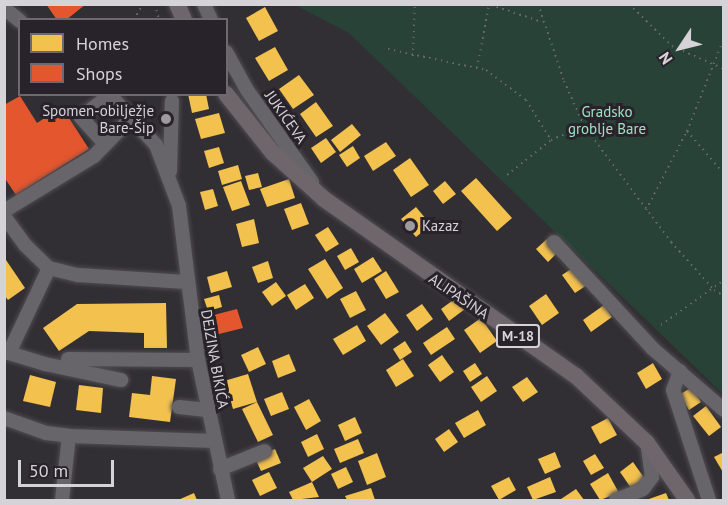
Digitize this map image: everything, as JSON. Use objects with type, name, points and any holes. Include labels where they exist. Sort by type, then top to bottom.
[{"type":"main road","points":[[177,4],[183,18]]},
{"type":"main road","name":"ALIPAŠINA","points":[[228,96],[273,153],[324,199],[419,269],[576,376],[647,443],[687,501]]},
{"type":"street","points":[[204,4],[210,18]]},
{"type":"street","points":[[4,8],[18,19]]},
{"type":"street","name":"JUKIĆEVA","points":[[228,55],[248,90],[324,199]]},
{"type":"street","points":[[105,144],[81,117],[108,96]]},
{"type":"street","name":"DEJZINA BIKIĆA","points":[[110,96],[156,145],[170,176],[185,238],[186,282],[198,360],[228,501]]},
{"type":"street","points":[[170,176],[172,101]]},
{"type":"street","points":[[4,211],[82,164],[132,117]]},
{"type":"street","points":[[4,216],[49,268],[78,275],[186,282]]},
{"type":"street","points":[[4,241],[17,233]]},
{"type":"street","points":[[554,242],[652,348],[723,410]]},
{"type":"street","points":[[49,268],[7,351],[45,364],[122,380]]},
{"type":"street","points":[[68,359],[198,360]]},
{"type":"street","points":[[680,371],[673,390],[709,501]]},
{"type":"street","points":[[179,407],[207,410]]},
{"type":"street","points":[[4,418],[46,433],[69,436],[214,441]]},
{"type":"street","points":[[62,501],[69,436]]},
{"type":"street","points":[[616,501],[643,489],[652,477],[647,443]]},
{"type":"street","points":[[220,469],[265,451]]},
{"type":"path","points":[[135,18],[143,4]]},
{"type":"path","points":[[413,56],[415,4]]},
{"type":"path","points":[[538,4],[542,22],[584,126],[646,210],[714,290],[723,296]]},
{"type":"path","points":[[628,4],[672,46],[723,69]]},
{"type":"path","points":[[477,68],[489,5],[542,22]]},
{"type":"path","points":[[646,210],[687,130],[723,38]]},
{"type":"path","points":[[388,49],[413,56],[445,58],[477,68],[526,100],[550,140]]},
{"type":"path","points":[[507,175],[550,140],[584,126]]},
{"type":"path","points":[[687,130],[723,174]]},
{"type":"path","points":[[661,325],[714,290],[723,280]]},
{"type":"green space","name":"Gradsko groblje Bare","points":[[295,5],[723,5],[723,394],[349,33]]},
{"type":"building: Homes","points":[[265,7],[278,31],[259,41],[246,18]]},
{"type":"building: Homes","points":[[275,47],[288,70],[269,81],[255,58]]},
{"type":"building: Homes","points":[[299,75],[314,95],[293,109],[279,89]]},
{"type":"building: Homes","points":[[188,96],[206,96],[209,109],[192,113]]},
{"type":"building: Homes","points":[[316,102],[333,126],[316,137],[300,114]]},
{"type":"building: Homes","points":[[219,113],[225,133],[201,139],[195,119]]},
{"type":"building: Homes","points":[[352,124],[361,135],[340,152],[331,140]]},
{"type":"building: Homes","points":[[326,138],[336,152],[321,163],[311,148]]},
{"type":"building: Homes","points":[[386,142],[396,156],[373,171],[364,156]]},
{"type":"building: Homes","points":[[353,146],[360,158],[347,167],[339,155]]},
{"type":"building: Homes","points":[[219,147],[224,163],[209,168],[204,151]]},
{"type":"building: Homes","points":[[410,158],[429,185],[411,197],[393,170]]},
{"type":"building: Homes","points":[[238,165],[242,179],[222,185],[218,171]]},
{"type":"building: Homes","points":[[258,173],[262,187],[249,190],[245,176]]},
{"type":"building: Homes","points":[[476,178],[512,218],[497,231],[461,191]]},
{"type":"building: Homes","points":[[289,179],[295,198],[267,207],[260,189]]},
{"type":"building: Homes","points":[[241,181],[250,205],[232,211],[223,187]]},
{"type":"building: Homes","points":[[445,181],[456,194],[443,204],[433,191]]},
{"type":"building: Homes","points":[[213,189],[218,206],[205,210],[200,192]]},
{"type":"building: Homes","points":[[301,203],[309,224],[292,230],[284,209]]},
{"type":"building: Homes","points":[[416,207],[431,225],[416,237],[401,219]]},
{"type":"building: Homes","points":[[254,219],[259,243],[242,247],[236,224]]},
{"type":"building: Homes","points":[[328,227],[339,244],[326,252],[315,235]]},
{"type":"building: Homes","points":[[547,239],[559,251],[548,262],[536,249]]},
{"type":"building: Homes","points":[[351,248],[359,262],[345,270],[337,256]]},
{"type":"building: Homes","points":[[4,257],[25,288],[8,300],[4,295]]},
{"type":"building: Homes","points":[[373,257],[382,271],[362,283],[354,269]]},
{"type":"building: Homes","points":[[325,259],[343,288],[327,299],[308,269]]},
{"type":"building: Homes","points":[[268,261],[273,278],[258,283],[252,267]]},
{"type":"building: Homes","points":[[574,267],[587,285],[575,293],[562,275]]},
{"type":"building: Homes","points":[[227,271],[232,287],[211,293],[207,277]]},
{"type":"building: Homes","points":[[386,271],[399,292],[386,299],[374,279]]},
{"type":"building: Homes","points":[[276,282],[286,296],[272,306],[262,292]]},
{"type":"building: Homes","points":[[305,284],[314,298],[296,310],[287,295]]},
{"type":"building: Homes","points":[[356,291],[366,310],[350,318],[340,299]]},
{"type":"building: Homes","points":[[546,294],[559,313],[542,325],[529,306]]},
{"type":"building: Homes","points":[[219,295],[222,307],[208,311],[204,299]]},
{"type":"building: Homes","points":[[456,298],[465,309],[449,321],[441,309]]},
{"type":"building: Homes","points":[[166,303],[167,348],[144,348],[144,333],[89,331],[59,351],[43,328],[77,304]]},
{"type":"building: Homes","points":[[422,304],[433,319],[417,331],[406,315]]},
{"type":"building: Homes","points":[[604,305],[612,317],[591,332],[583,320]]},
{"type":"building: Homes","points":[[385,313],[399,332],[381,345],[367,326]]},
{"type":"building: Homes","points":[[481,318],[497,341],[480,353],[464,330]]},
{"type":"building: Homes","points":[[357,325],[366,341],[343,355],[333,339]]},
{"type":"building: Homes","points":[[447,327],[455,339],[431,355],[423,343]]},
{"type":"building: Homes","points":[[405,341],[412,352],[400,360],[393,349]]},
{"type":"building: Homes","points":[[258,347],[266,364],[249,372],[241,355]]},
{"type":"building: Homes","points":[[289,354],[296,371],[278,378],[272,361]]},
{"type":"building: Homes","points":[[442,355],[454,372],[440,382],[428,365]]},
{"type":"building: Homes","points":[[403,359],[414,376],[396,387],[386,370]]},
{"type":"building: Homes","points":[[475,363],[482,374],[470,382],[463,371]]},
{"type":"building: Homes","points":[[653,363],[662,379],[646,389],[637,373]]},
{"type":"building: Homes","points":[[248,374],[257,402],[233,409],[224,381]]},
{"type":"building: Homes","points":[[30,375],[56,382],[50,407],[23,401]]},
{"type":"building: Homes","points":[[152,376],[176,379],[170,422],[129,417],[132,393],[150,395]]},
{"type":"building: Homes","points":[[487,376],[497,391],[481,402],[471,387]]},
{"type":"building: Homes","points":[[527,377],[538,392],[523,402],[512,387]]},
{"type":"building: Homes","points":[[79,385],[103,388],[101,413],[76,410]]},
{"type":"building: Homes","points":[[692,387],[701,402],[689,410],[679,395]]},
{"type":"building: Homes","points":[[282,392],[289,409],[271,416],[264,399]]},
{"type":"building: Homes","points":[[309,399],[321,421],[306,430],[294,407]]},
{"type":"building: Homes","points":[[257,402],[273,435],[258,442],[242,409]]},
{"type":"building: Homes","points":[[706,406],[721,427],[709,436],[693,416]]},
{"type":"building: Homes","points":[[478,410],[486,425],[464,438],[455,423]]},
{"type":"building: Homes","points":[[355,417],[362,433],[345,441],[338,425]]},
{"type":"building: Homes","points":[[608,418],[617,435],[600,444],[591,427]]},
{"type":"building: Homes","points":[[449,429],[458,442],[444,452],[435,439]]},
{"type":"building: Homes","points":[[317,434],[324,449],[308,457],[301,442]]},
{"type":"building: Homes","points":[[358,439],[364,453],[340,463],[334,449]]},
{"type":"building: Homes","points":[[275,449],[281,463],[261,471],[255,458]]},
{"type":"building: Homes","points":[[555,452],[561,467],[545,474],[538,459]]},
{"type":"building: Homes","points":[[724,452],[724,474],[714,457]]},
{"type":"building: Homes","points":[[377,453],[386,477],[367,485],[358,461]]},
{"type":"building: Homes","points":[[595,454],[604,468],[591,475],[583,461]]},
{"type":"building: Homes","points":[[323,456],[332,469],[312,482],[303,468]]},
{"type":"building: Homes","points":[[633,462],[645,479],[631,488],[620,472]]},
{"type":"building: Homes","points":[[346,467],[353,482],[338,489],[331,474]]},
{"type":"building: Homes","points":[[269,472],[277,488],[260,496],[252,480]]},
{"type":"building: Homes","points":[[608,473],[619,493],[600,500],[590,484]]},
{"type":"building: Homes","points":[[509,477],[516,490],[499,500],[491,486]]},
{"type":"building: Homes","points":[[550,477],[556,492],[533,500],[527,487]]},
{"type":"building: Homes","points":[[312,482],[319,497],[293,500],[289,492]]},
{"type":"building: Homes","points":[[371,488],[375,500],[347,500],[345,496]]},
{"type":"building: Homes","points":[[576,489],[584,500],[561,499]]},
{"type":"building: Homes","points":[[194,493],[197,500],[178,500]]},
{"type":"building: Homes","points":[[666,493],[669,500],[646,500]]},
{"type":"building: Shops","points":[[46,4],[86,4],[68,18],[56,18]]},
{"type":"building: Shops","points":[[20,96],[37,123],[62,107],[89,149],[16,195],[4,177],[4,105]]},
{"type":"building: Shops","points":[[237,309],[243,328],[211,336],[206,317]]},
{"type":"place","name":"Spomen-obilježje Bare-Šip","points":[[166,119]]},
{"type":"place","name":"Kazaz","points":[[410,226]]}]
